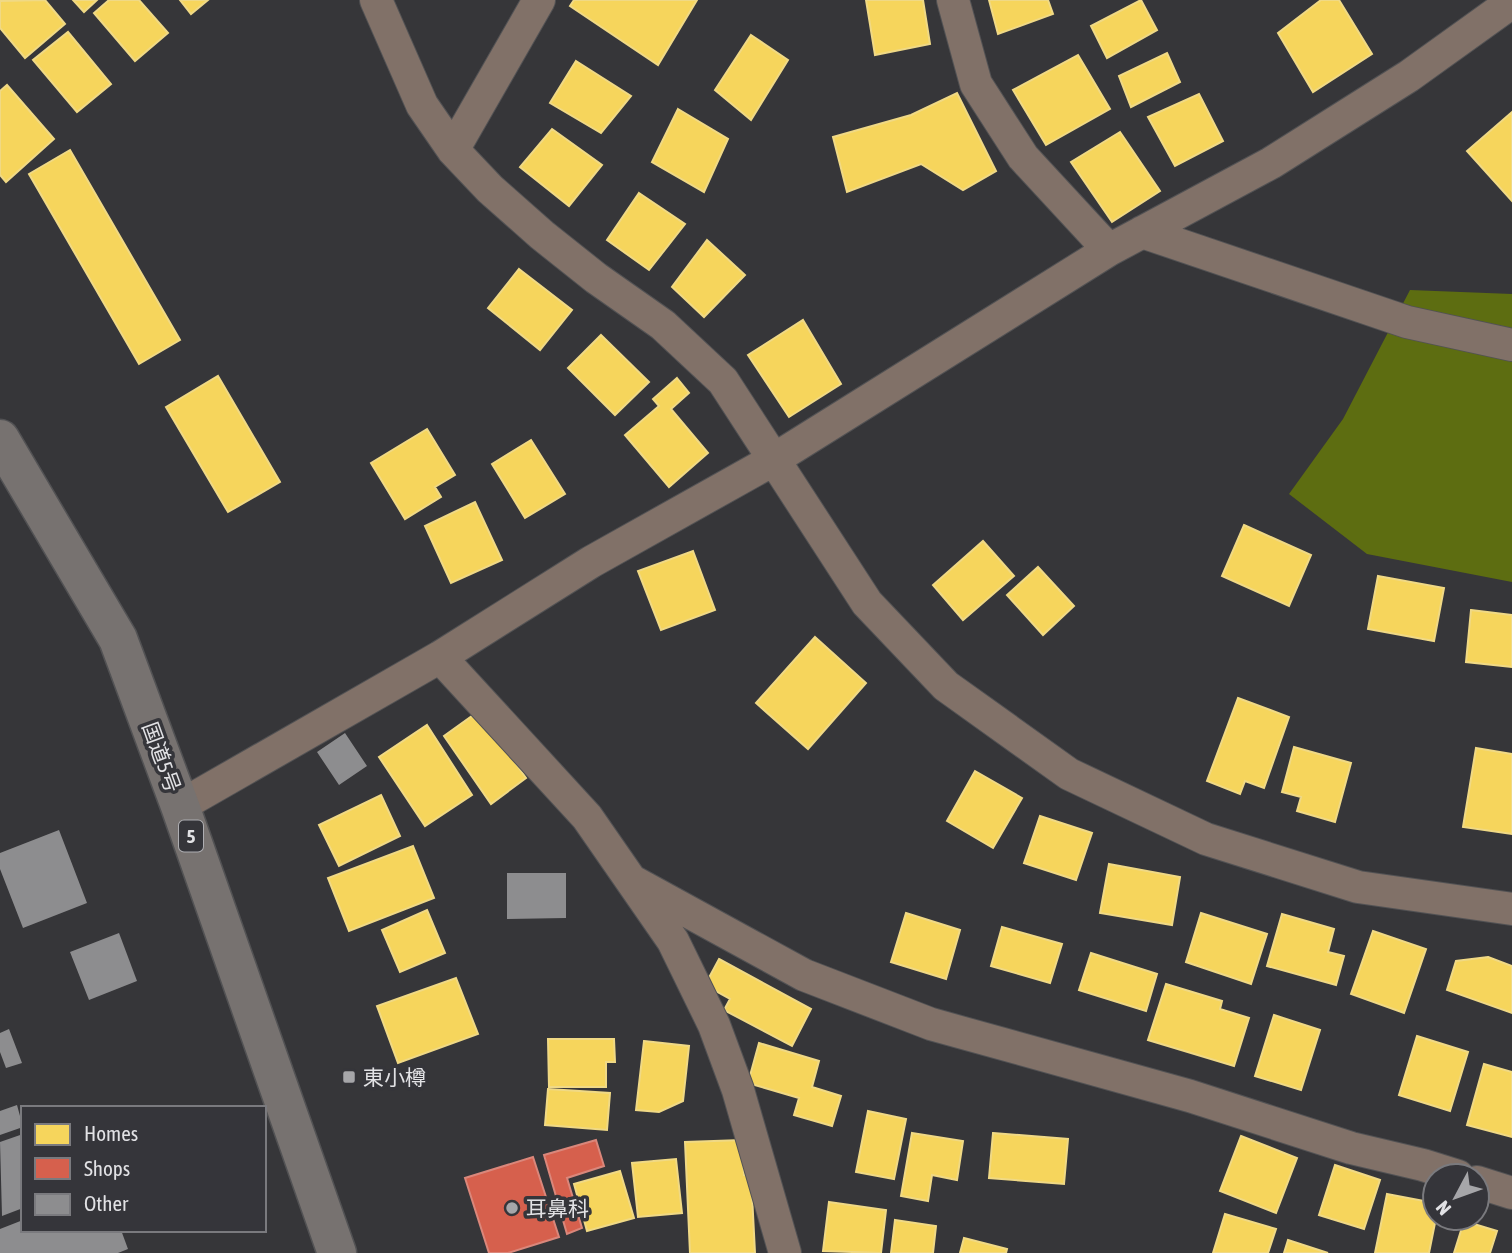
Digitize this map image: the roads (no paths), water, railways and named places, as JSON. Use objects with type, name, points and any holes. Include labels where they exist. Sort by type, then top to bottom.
[{"type":"highway","name":"国道5号","points":[[0,439],[118,639],[180,806],[337,1253]]},
{"type":"street","points":[[376,0],[422,105],[453,150],[490,189],[542,235],[596,278],[663,325],[723,381],[867,603],[946,685],[1069,774],[1206,839],[1358,887],[1512,909]]},
{"type":"street","points":[[453,150],[539,0]]},
{"type":"street","points":[[953,0],[976,84],[1024,158],[1109,250]]},
{"type":"street","points":[[180,806],[440,657],[591,562],[773,460],[1109,250],[1271,163],[1409,76],[1512,2]]},
{"type":"street","points":[[1142,232],[1406,322],[1512,345]]},
{"type":"street","points":[[440,657],[587,817],[673,941],[714,1025],[738,1090],[785,1253]]},
{"type":"street","points":[[634,882],[804,975],[931,1024],[1190,1096],[1351,1148],[1421,1165]]},
{"type":"street","points":[[1491,1186],[1512,1193]]},
{"type":"place","name":"東小樽","points":[[349,1077]]},
{"type":"place","name":"耳鼻科","points":[[512,1208]]}]
